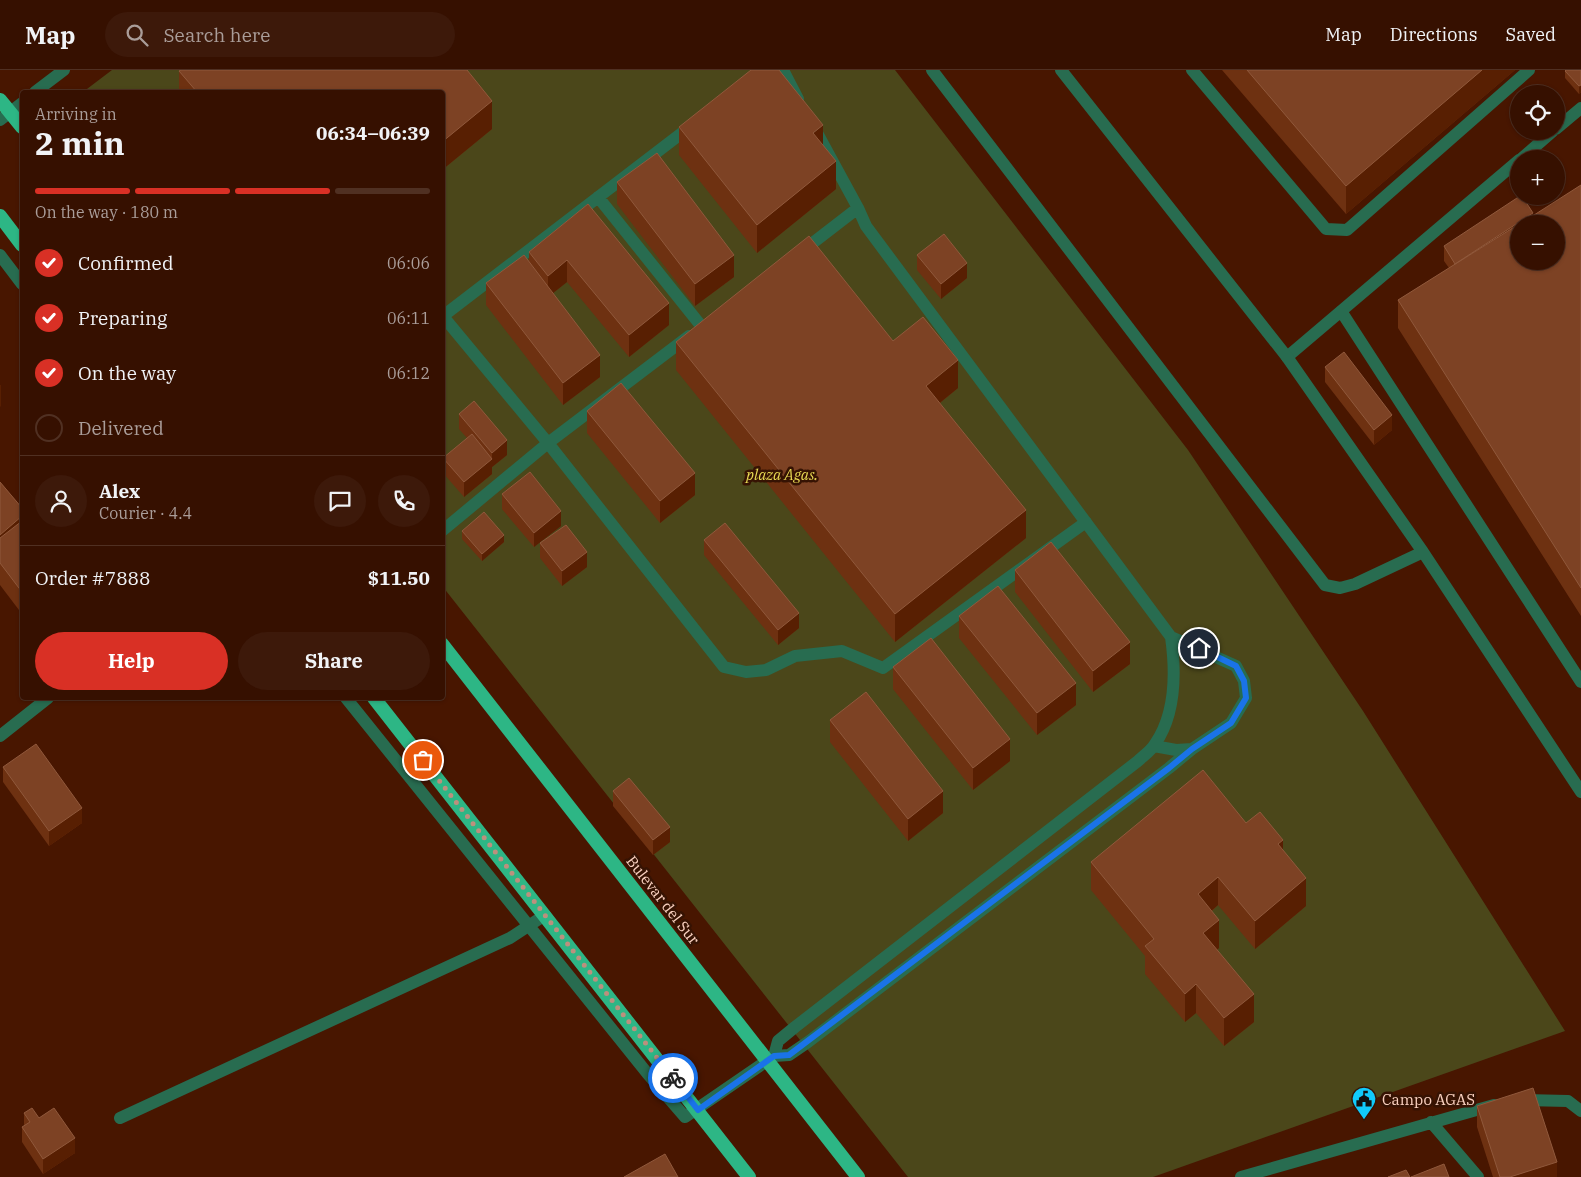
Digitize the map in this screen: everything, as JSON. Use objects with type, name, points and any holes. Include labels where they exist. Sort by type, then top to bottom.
[{"type":"highway","points":[[0,100],[5,116],[20,126]]},
{"type":"highway","points":[[0,216],[20,242]]},
{"type":"highway","name":"Bulevar del Sur","points":[[445,648],[771,1059],[858,1177]]},
{"type":"highway","points":[[376,700],[749,1177]]},
{"type":"street","points":[[38,90],[64,70]]},
{"type":"street","points":[[771,1059],[778,1041],[795,1027],[1130,767],[1154,746],[1163,730],[1172,703],[1175,664],[1171,638],[866,226],[783,70]]},
{"type":"street","points":[[932,70],[1325,585],[1340,588],[1355,584],[1423,552]]},
{"type":"street","points":[[1060,70],[1287,357],[1423,552],[1581,792]]},
{"type":"street","points":[[1192,70],[1326,229],[1347,230],[1529,70]]},
{"type":"street","points":[[5,116],[20,105]]},
{"type":"street","points":[[1565,121],[1581,108]]},
{"type":"street","points":[[445,313],[699,119]]},
{"type":"street","points":[[1531,150],[1543,140]]},
{"type":"street","points":[[1287,357],[1510,168]]},
{"type":"street","points":[[445,529],[548,443],[706,324],[598,197]]},
{"type":"street","points":[[788,262],[858,208]]},
{"type":"street","points":[[0,255],[20,281]]},
{"type":"street","points":[[1341,311],[1581,682]]},
{"type":"street","points":[[445,317],[548,443],[724,667],[746,672],[766,670],[795,656],[842,651],[884,668],[1086,522]]},
{"type":"street","points":[[348,700],[647,1073],[685,1117],[771,1059],[789,1055],[808,1042],[1192,749],[1231,723],[1246,698],[1244,681],[1236,666],[1171,638]]},
{"type":"street","points":[[0,736],[45,700]]},
{"type":"street","points":[[1154,746],[1176,750],[1192,749]]},
{"type":"street","points":[[120,1118],[510,938],[545,915]]},
{"type":"street","points":[[1241,1177],[1513,1100],[1568,1101],[1581,1111]]},
{"type":"street","points":[[1431,1122],[1478,1177]]},
{"type":"green space","name":"plaza Agas.","points":[[112,70],[895,70],[1188,450],[1363,711],[1565,1031],[1153,1177],[908,1177],[445,590],[445,90],[86,90]]},
{"type":"building","points":[[467,70],[492,101],[445,140],[445,90],[195,90],[179,71]]},
{"type":"building","points":[[751,70],[779,70],[823,125],[813,133],[836,161],[757,225],[679,127]]},
{"type":"building","points":[[1247,70],[1482,70],[1346,186]]},
{"type":"building","points":[[1566,70],[1581,70],[1581,85],[1579,86]]},
{"type":"building","points":[[657,153],[734,255],[695,284],[617,182]]},
{"type":"building","points":[[1581,185],[1581,588],[1398,300],[1510,230],[1510,270],[1565,270],[1565,215],[1534,215],[1550,205],[1565,205],[1565,195]]},
{"type":"building","points":[[1510,203],[1510,205],[1528,205],[1533,213],[1530,215],[1510,215],[1510,228],[1455,264],[1444,246]]},
{"type":"building","points":[[588,204],[669,303],[629,335],[567,260],[548,276],[529,252]]},
{"type":"building","points":[[944,234],[967,263],[941,284],[917,255]]},
{"type":"building","points":[[809,236],[893,341],[923,317],[958,360],[926,386],[1026,510],[895,614],[676,342]]},
{"type":"building","points":[[524,255],[600,355],[563,383],[486,283]]},
{"type":"building","points":[[1344,352],[1392,415],[1374,430],[1325,367]]},
{"type":"building","points":[[621,383],[695,473],[660,501],[587,411]]},
{"type":"building","points":[[474,401],[507,440],[492,453],[459,414]]},
{"type":"building","points":[[472,434],[492,459],[464,482],[445,460],[445,456]]},
{"type":"building","points":[[530,472],[561,511],[534,533],[502,494]]},
{"type":"building","points":[[0,482],[20,506],[20,518],[0,535]]},
{"type":"building","points":[[484,512],[504,535],[482,554],[462,531]]},
{"type":"building","points":[[20,523],[20,589],[0,563],[0,538]]},
{"type":"building","points":[[725,523],[799,613],[778,630],[704,540]]},
{"type":"building","points":[[566,525],[587,552],[562,571],[540,543]]},
{"type":"building","points":[[1051,542],[1130,642],[1093,671],[1015,570]]},
{"type":"building","points":[[998,586],[1076,683],[1037,713],[959,616]]},
{"type":"building","points":[[931,638],[1010,739],[973,768],[893,667]]},
{"type":"building","points":[[866,692],[943,791],[908,819],[830,720]]},
{"type":"building","points":[[36,744],[82,808],[49,831],[3,767]]},
{"type":"building","points":[[1203,770],[1246,823],[1260,812],[1283,840],[1278,844],[1306,878],[1255,921],[1218,877],[1198,894],[1219,920],[1203,933],[1254,994],[1224,1018],[1196,984],[1185,994],[1145,946],[1154,939],[1091,862]]},
{"type":"building","points":[[629,778],[670,827],[653,840],[613,791]]},
{"type":"building","points":[[1533,1088],[1557,1162],[1510,1177],[1500,1177],[1477,1106]]},
{"type":"building","points":[[32,1108],[39,1118],[54,1108],[75,1138],[43,1159],[22,1127],[30,1122],[24,1113]]},
{"type":"building","points":[[665,1154],[678,1177],[624,1177]]},
{"type":"building","points":[[1444,1164],[1449,1177],[1411,1177]]},
{"type":"building","points":[[1406,1170],[1410,1177],[1388,1177]]},
{"type":"way so far","points":[[423,760],[673,1078]]},
{"type":"place","name":"Campo AGAS","points":[[1364,1120]]},
{"type":"route","points":[[673,1078],[698,1110],[774,1056],[789,1055],[1192,749],[1231,723],[1246,698],[1244,681],[1236,666],[1199,648]]}]
